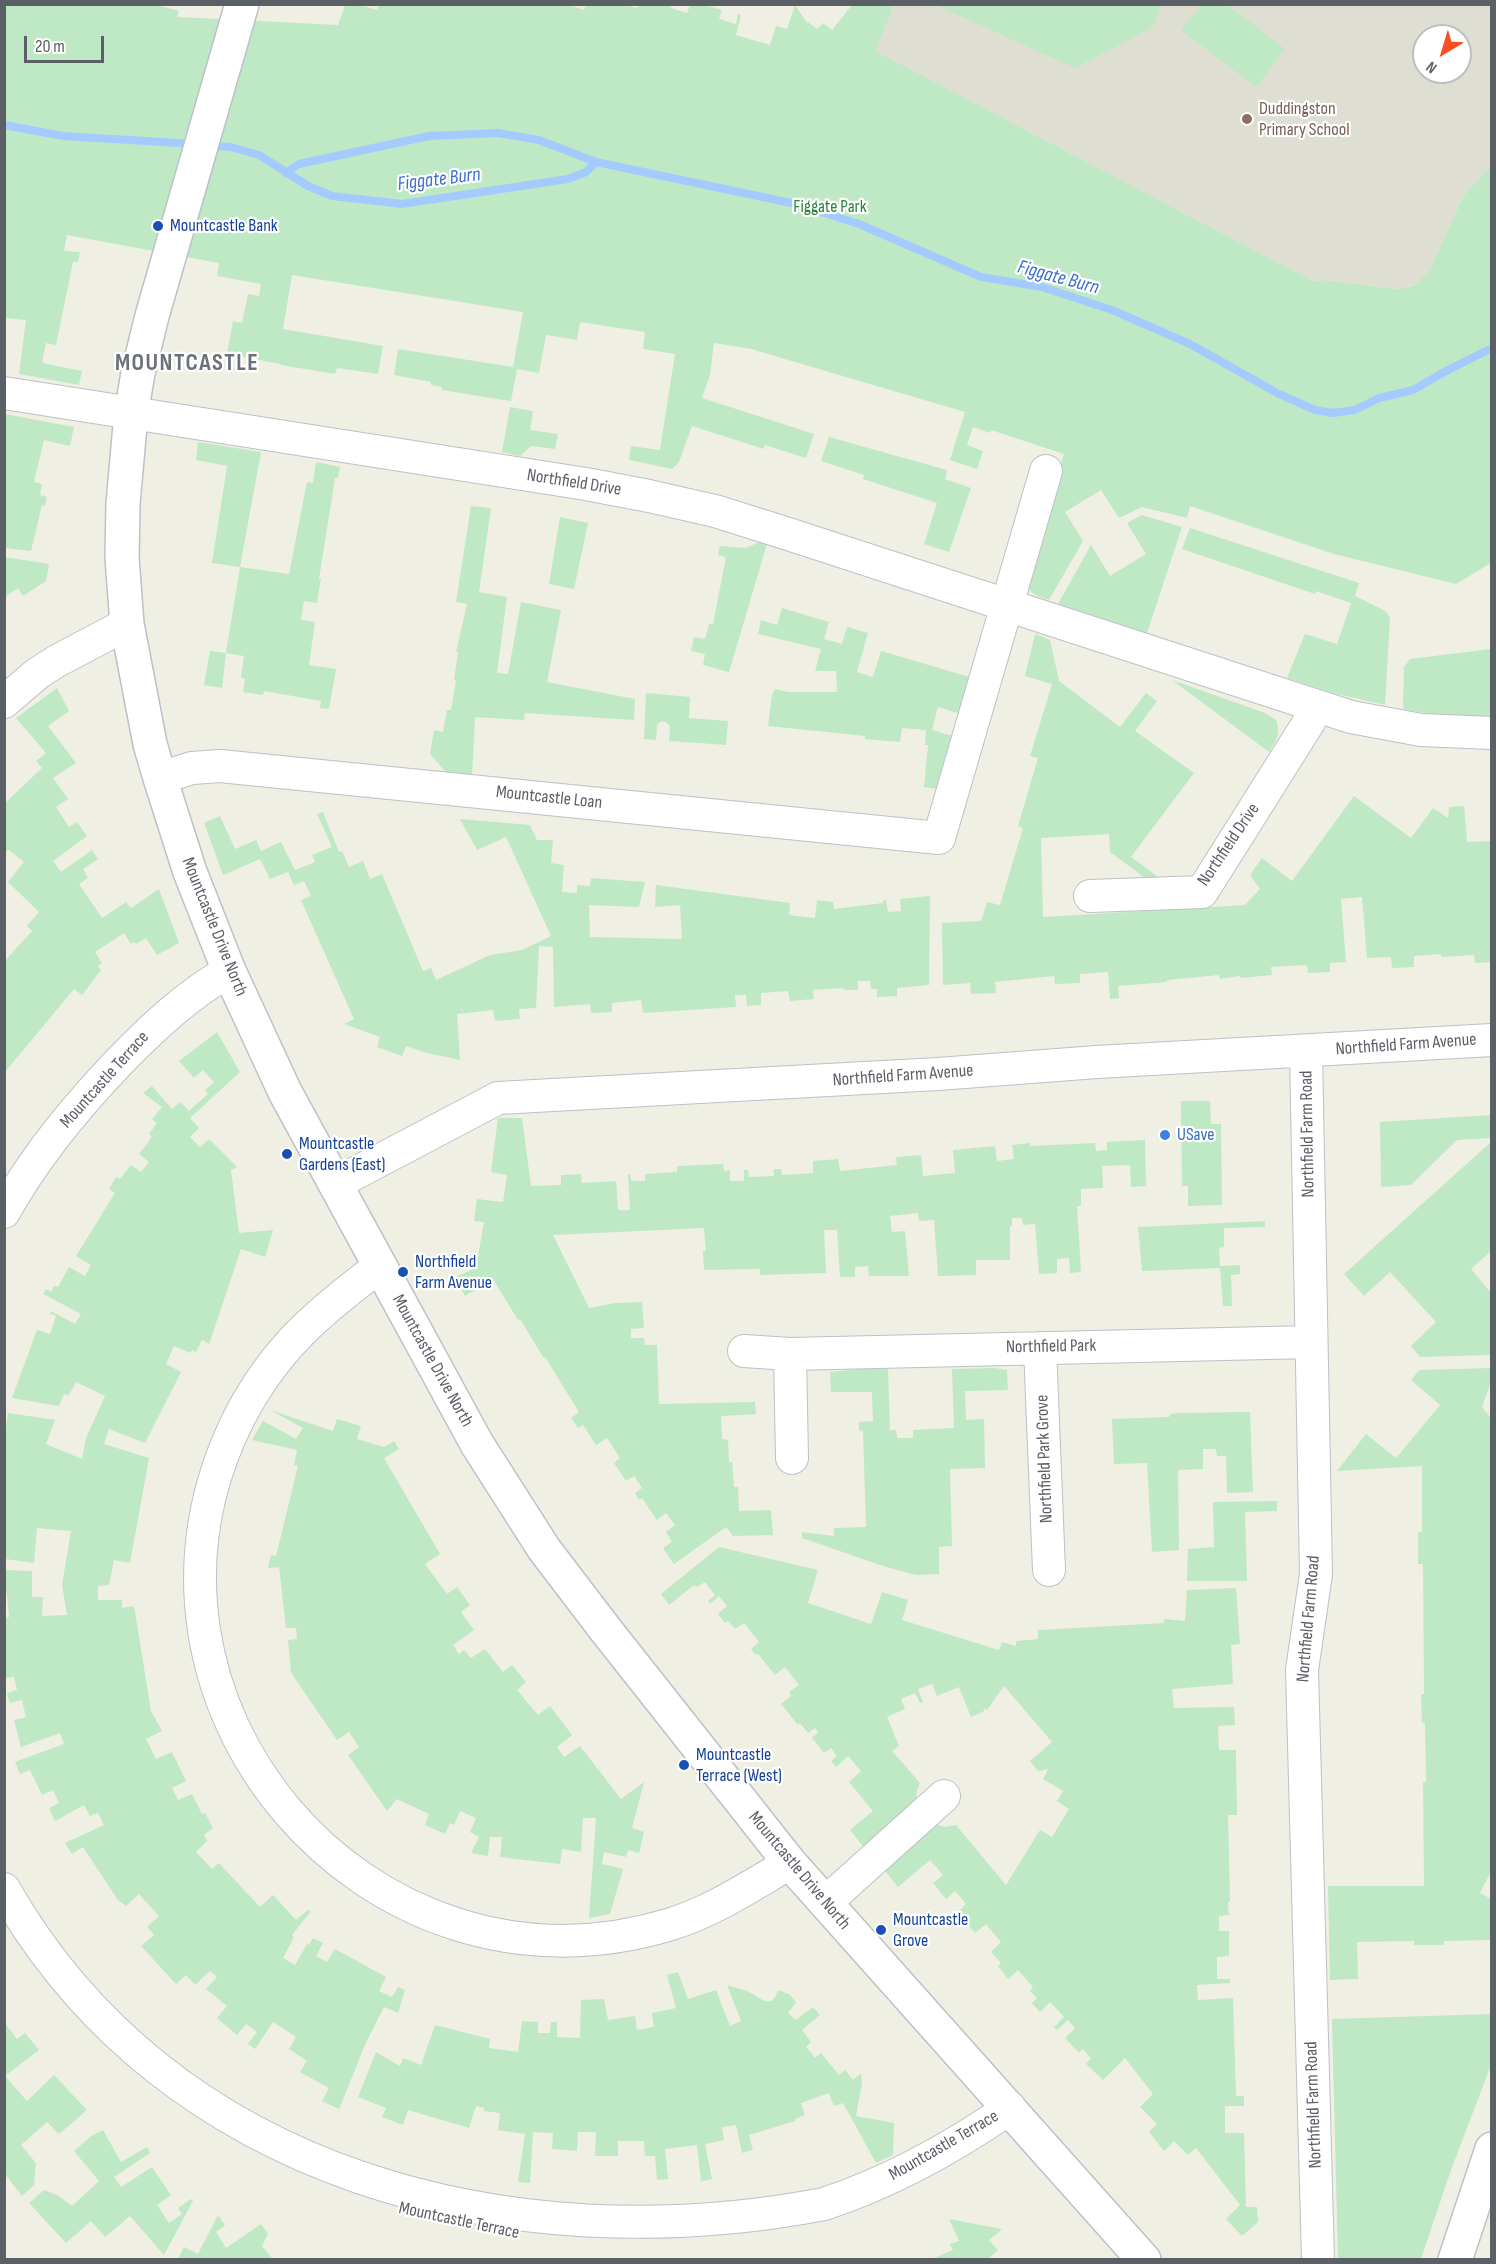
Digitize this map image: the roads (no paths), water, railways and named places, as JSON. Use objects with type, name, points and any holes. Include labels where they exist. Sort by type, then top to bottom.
[{"type":"street","name":"Mountcastle Drive North","points":[[242,4],[152,316],[138,373],[131,414],[123,504],[127,624],[150,744],[190,872],[229,971],[285,1092],[335,1184],[477,1444],[544,1549],[604,1629],[790,1863],[1144,2259]]},
{"type":"street","points":[[4,393],[131,414]]},
{"type":"street","name":"Northfield Drive","points":[[131,414],[418,457],[649,496],[715,511],[1316,706],[1391,726],[1421,730],[1491,733]]},
{"type":"street","points":[[1006,604],[1046,471]]},
{"type":"street","name":"Mountcastle Loan","points":[[160,778],[207,765],[220,766],[939,838],[1006,604]]},
{"type":"street","points":[[4,702],[38,673],[127,624]]},
{"type":"street","name":"Northfield Drive","points":[[1090,896],[1202,891],[1309,722],[1316,706]]},
{"type":"street","name":"Mountcastle Terrace","points":[[4,1212],[36,1161],[94,1088],[169,1013],[229,971]]},
{"type":"street","name":"Northfield Farm Avenue","points":[[335,1184],[498,1098],[926,1075],[1097,1062],[1491,1040]]},
{"type":"street","name":"Northfield Farm Road","points":[[1306,1051],[1316,1574],[1302,1670],[1318,2259]]},
{"type":"street","points":[[380,1266],[325,1307],[299,1333],[272,1366],[238,1420],[212,1491],[202,1561],[205,1630],[221,1698],[260,1776],[302,1829],[326,1852],[357,1876],[419,1911],[496,1935],[561,1941],[596,1939],[670,1925],[717,1907],[790,1863]]},
{"type":"street","name":"Northfield Park","points":[[744,1351],[790,1354],[1311,1342]]},
{"type":"street","name":"Northfield Park Grove","points":[[1040,1348],[1049,1570]]},
{"type":"street","points":[[790,1354],[792,1458]]},
{"type":"street","points":[[825,1903],[945,1796]]},
{"type":"street","name":"Mountcastle Terrace","points":[[4,1890],[45,1953],[90,2009],[148,2067],[203,2111],[254,2144],[323,2180],[377,2201],[453,2223],[527,2236],[598,2240],[676,2236],[750,2224],[816,2207],[879,2183],[948,2148],[1010,2108]]},
{"type":"street","points":[[1455,2259],[1491,2149]]},
{"type":"waterway","name":"Figgate Burn","points":[[4,125],[63,136],[195,144]]},
{"type":"waterway","name":"Figgate Burn","points":[[286,173],[299,164],[429,136],[498,133],[539,140],[596,162]]},
{"type":"waterway","name":"Figgate Burn","points":[[207,145],[231,147],[259,155],[308,186],[332,196],[402,204],[568,179],[586,172],[596,162],[796,204],[859,224],[981,277],[1042,287],[1112,310],[1190,344],[1279,394],[1315,410],[1333,413],[1355,410],[1379,398],[1413,390],[1492,348]]},
{"type":"place","name":"Duddingston Primary School","points":[[1247,119]]},
{"type":"place","name":"Mountcastle Bank","points":[[158,226]]},
{"type":"place","name":"USave","points":[[1165,1135]]},
{"type":"place","name":"Mountcastle Gardens (East)","points":[[287,1154]]},
{"type":"place","name":"Northfield Farm Avenue","points":[[403,1272]]},
{"type":"place","name":"Mountcastle Terrace (West)","points":[[684,1765]]},
{"type":"place","name":"Mountcastle Grove","points":[[881,1930]]},
{"type":"district","name":"MOUNTCASTLE","points":[[187,364]]},
{"type":"park label","name":"Figgate Park","points":[[830,207]]}]
